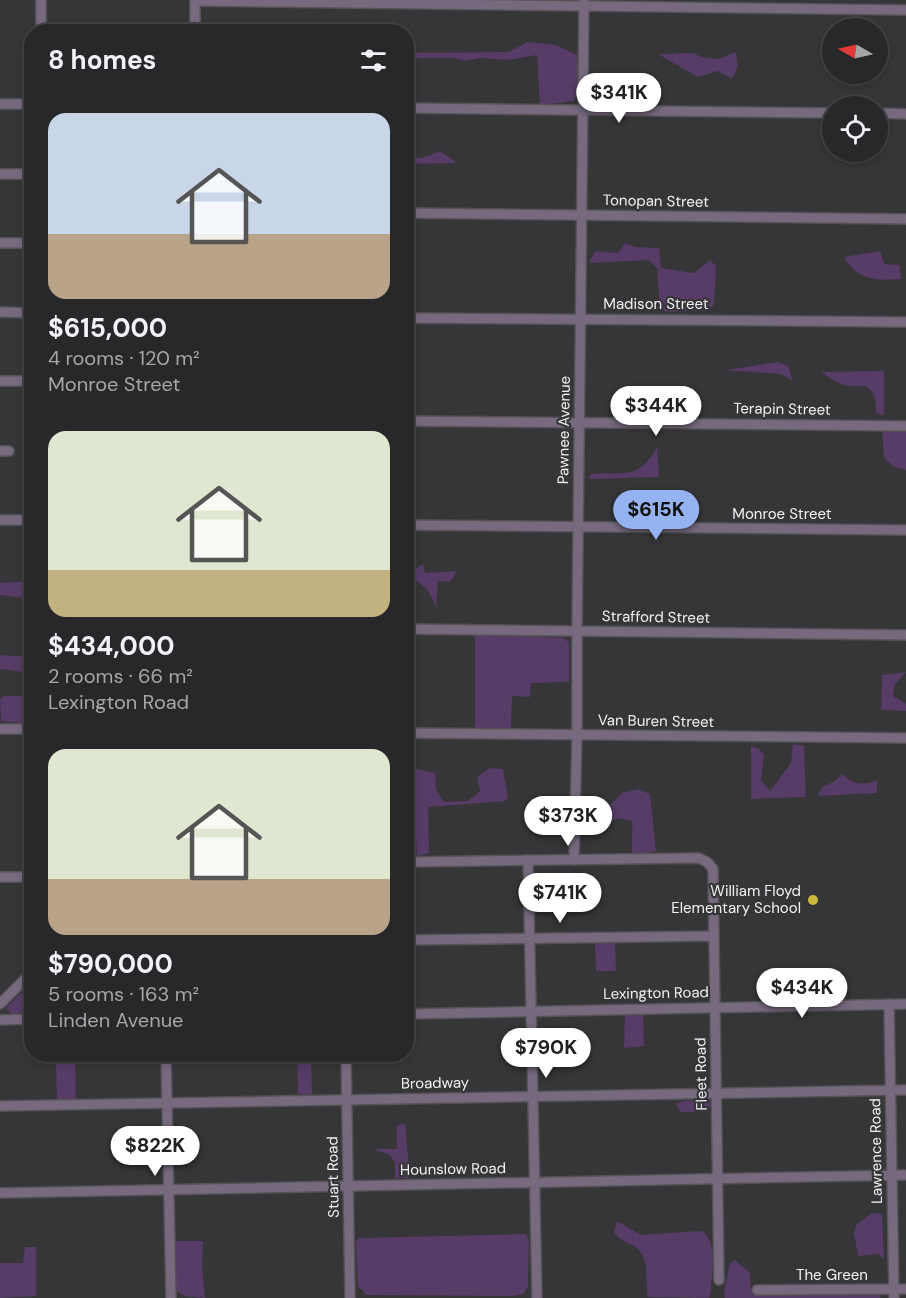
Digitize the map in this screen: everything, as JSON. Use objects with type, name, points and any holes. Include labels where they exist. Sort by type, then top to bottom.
[{"type":"street","points":[[41,0],[41,24]]},
{"type":"street","points":[[195,24],[195,1],[584,3],[906,10]]},
{"type":"street","name":"Pawnee Avenue","points":[[574,860],[578,735],[577,632],[584,3]]},
{"type":"street","points":[[0,104],[24,104]]},
{"type":"street","points":[[414,108],[822,113]]},
{"type":"street","points":[[888,113],[906,114]]},
{"type":"street","points":[[0,174],[24,174]]},
{"type":"street","name":"Tonopan Street","points":[[414,213],[906,219]]},
{"type":"street","points":[[0,243],[24,243]]},
{"type":"street","points":[[0,312],[24,313]]},
{"type":"street","name":"Madison Street","points":[[414,318],[906,322]]},
{"type":"street","points":[[0,381],[24,381]]},
{"type":"street","name":"Terapin Street","points":[[414,421],[906,426]]},
{"type":"street","points":[[0,520],[24,520]]},
{"type":"street","name":"Monroe Street","points":[[414,525],[906,530]]},
{"type":"street","name":"Strafford Street","points":[[414,630],[906,635]]},
{"type":"street","points":[[0,729],[24,729]]},
{"type":"street","name":"Van Buren Street","points":[[414,733],[906,738]]},
{"type":"street","name":"Fleet Road","points":[[574,860],[699,858],[708,862],[713,869],[718,1280]]},
{"type":"street","points":[[528,860],[537,1298]]},
{"type":"street","points":[[414,862],[574,860]]},
{"type":"street","points":[[0,877],[24,877]]},
{"type":"street","points":[[414,940],[714,936]]},
{"type":"street","points":[[0,1004],[24,980]]},
{"type":"street","name":"Lawrence Road","points":[[889,1004],[894,1294]]},
{"type":"street","name":"Lexington Road","points":[[414,1014],[906,1004]]},
{"type":"street","points":[[0,1020],[24,1019]]},
{"type":"street","points":[[166,1062],[171,1298]]},
{"type":"street","name":"Stuart Road","points":[[346,1062],[350,1298]]},
{"type":"street","name":"Broadway","points":[[0,1106],[906,1090]]},
{"type":"street","name":"Hounslow Road","points":[[0,1193],[906,1175]]},
{"type":"street","name":"The Green","points":[[757,1290],[894,1294],[906,1289]]},
{"type":"shaded area","points":[[528,42],[556,45],[577,55],[577,95],[574,101],[540,105],[537,55],[508,60],[481,58],[464,61],[455,58],[414,58],[414,53],[508,52]]},
{"type":"shaded area","points":[[736,52],[738,67],[732,79],[718,71],[698,77],[658,54],[693,53],[701,57],[719,59]]},
{"type":"shaded area","points":[[440,151],[457,163],[414,164],[414,157],[422,158]]},
{"type":"shaded area","points":[[625,243],[635,247],[659,248],[661,268],[694,273],[710,260],[716,266],[714,304],[709,310],[667,312],[660,309],[657,268],[649,260],[589,263],[595,251],[618,253]]},
{"type":"shaded area","points":[[880,251],[884,264],[899,265],[901,279],[884,280],[861,275],[849,265],[844,257]]},
{"type":"shaded area","points":[[778,362],[788,366],[793,381],[781,374],[726,370]]},
{"type":"shaded area","points":[[884,371],[884,415],[876,413],[875,398],[866,386],[842,384],[821,372]]},
{"type":"shaded area","points":[[882,430],[906,432],[906,470],[894,467],[884,458]]},
{"type":"shaded area","points":[[657,447],[659,477],[588,479],[591,474],[637,470],[644,465]]},
{"type":"shaded area","points":[[423,564],[425,573],[457,571],[450,582],[438,581],[436,608],[426,588],[414,580],[414,571]]},
{"type":"shaded area","points":[[24,581],[24,598],[0,595],[0,583]]},
{"type":"shaded area","points":[[475,634],[563,638],[569,642],[569,682],[531,683],[530,697],[512,696],[511,729],[475,728]]},
{"type":"shaded area","points":[[0,655],[24,657],[24,672],[0,669]]},
{"type":"shaded area","points":[[906,672],[895,684],[893,696],[906,704],[906,711],[881,710],[882,675]]},
{"type":"shaded area","points":[[3,696],[24,696],[24,723],[1,721],[0,700]]},
{"type":"shaded area","points":[[793,744],[804,746],[806,797],[751,799],[751,746],[758,748],[764,755],[761,780],[770,791],[791,763]]},
{"type":"shaded area","points":[[414,768],[435,773],[436,790],[444,802],[468,801],[480,791],[477,777],[490,768],[503,769],[508,797],[505,801],[428,807],[429,853],[417,856]]},
{"type":"shaded area","points":[[842,774],[858,783],[877,781],[877,793],[818,796],[822,787],[835,781]]},
{"type":"shaded area","points":[[638,789],[650,794],[656,851],[632,856],[632,821],[618,818],[603,827],[604,807],[611,804],[622,793]]},
{"type":"shaded area","points":[[615,940],[616,971],[596,971],[595,941]]},
{"type":"shaded area","points":[[24,990],[24,1013],[12,1014],[7,1007]]},
{"type":"shaded area","points":[[625,1014],[643,1015],[644,1046],[624,1048]]},
{"type":"shaded area","points":[[56,1062],[75,1062],[76,1102],[57,1101]]},
{"type":"shaded area","points":[[297,1062],[311,1062],[312,1095],[298,1094]]},
{"type":"shaded area","points":[[702,1100],[711,1103],[707,1112],[681,1112],[676,1104],[683,1101]]},
{"type":"shaded area","points":[[405,1124],[410,1178],[395,1178],[395,1163],[390,1155],[373,1149],[397,1149],[397,1125]]},
{"type":"shaded area","points":[[872,1213],[882,1214],[884,1259],[878,1254],[858,1256],[854,1233],[857,1224]]},
{"type":"shaded area","points":[[617,1221],[641,1235],[701,1231],[707,1236],[713,1258],[709,1298],[647,1297],[643,1256],[634,1246],[616,1235],[614,1232]]},
{"type":"shaded area","points":[[526,1234],[529,1240],[528,1287],[523,1294],[513,1296],[366,1295],[358,1286],[356,1241],[359,1238]]},
{"type":"shaded area","points":[[177,1241],[203,1241],[202,1265],[205,1298],[184,1295],[175,1287],[174,1247]]},
{"type":"shaded area","points":[[25,1247],[36,1247],[36,1296],[0,1298],[0,1263],[23,1263]]},
{"type":"shaded area","points":[[735,1260],[750,1273],[751,1294],[801,1292],[878,1295],[881,1298],[725,1298],[724,1290],[730,1263]]},
{"type":"place","name":"William Floyd Elementary School","points":[[813,900]]}]
